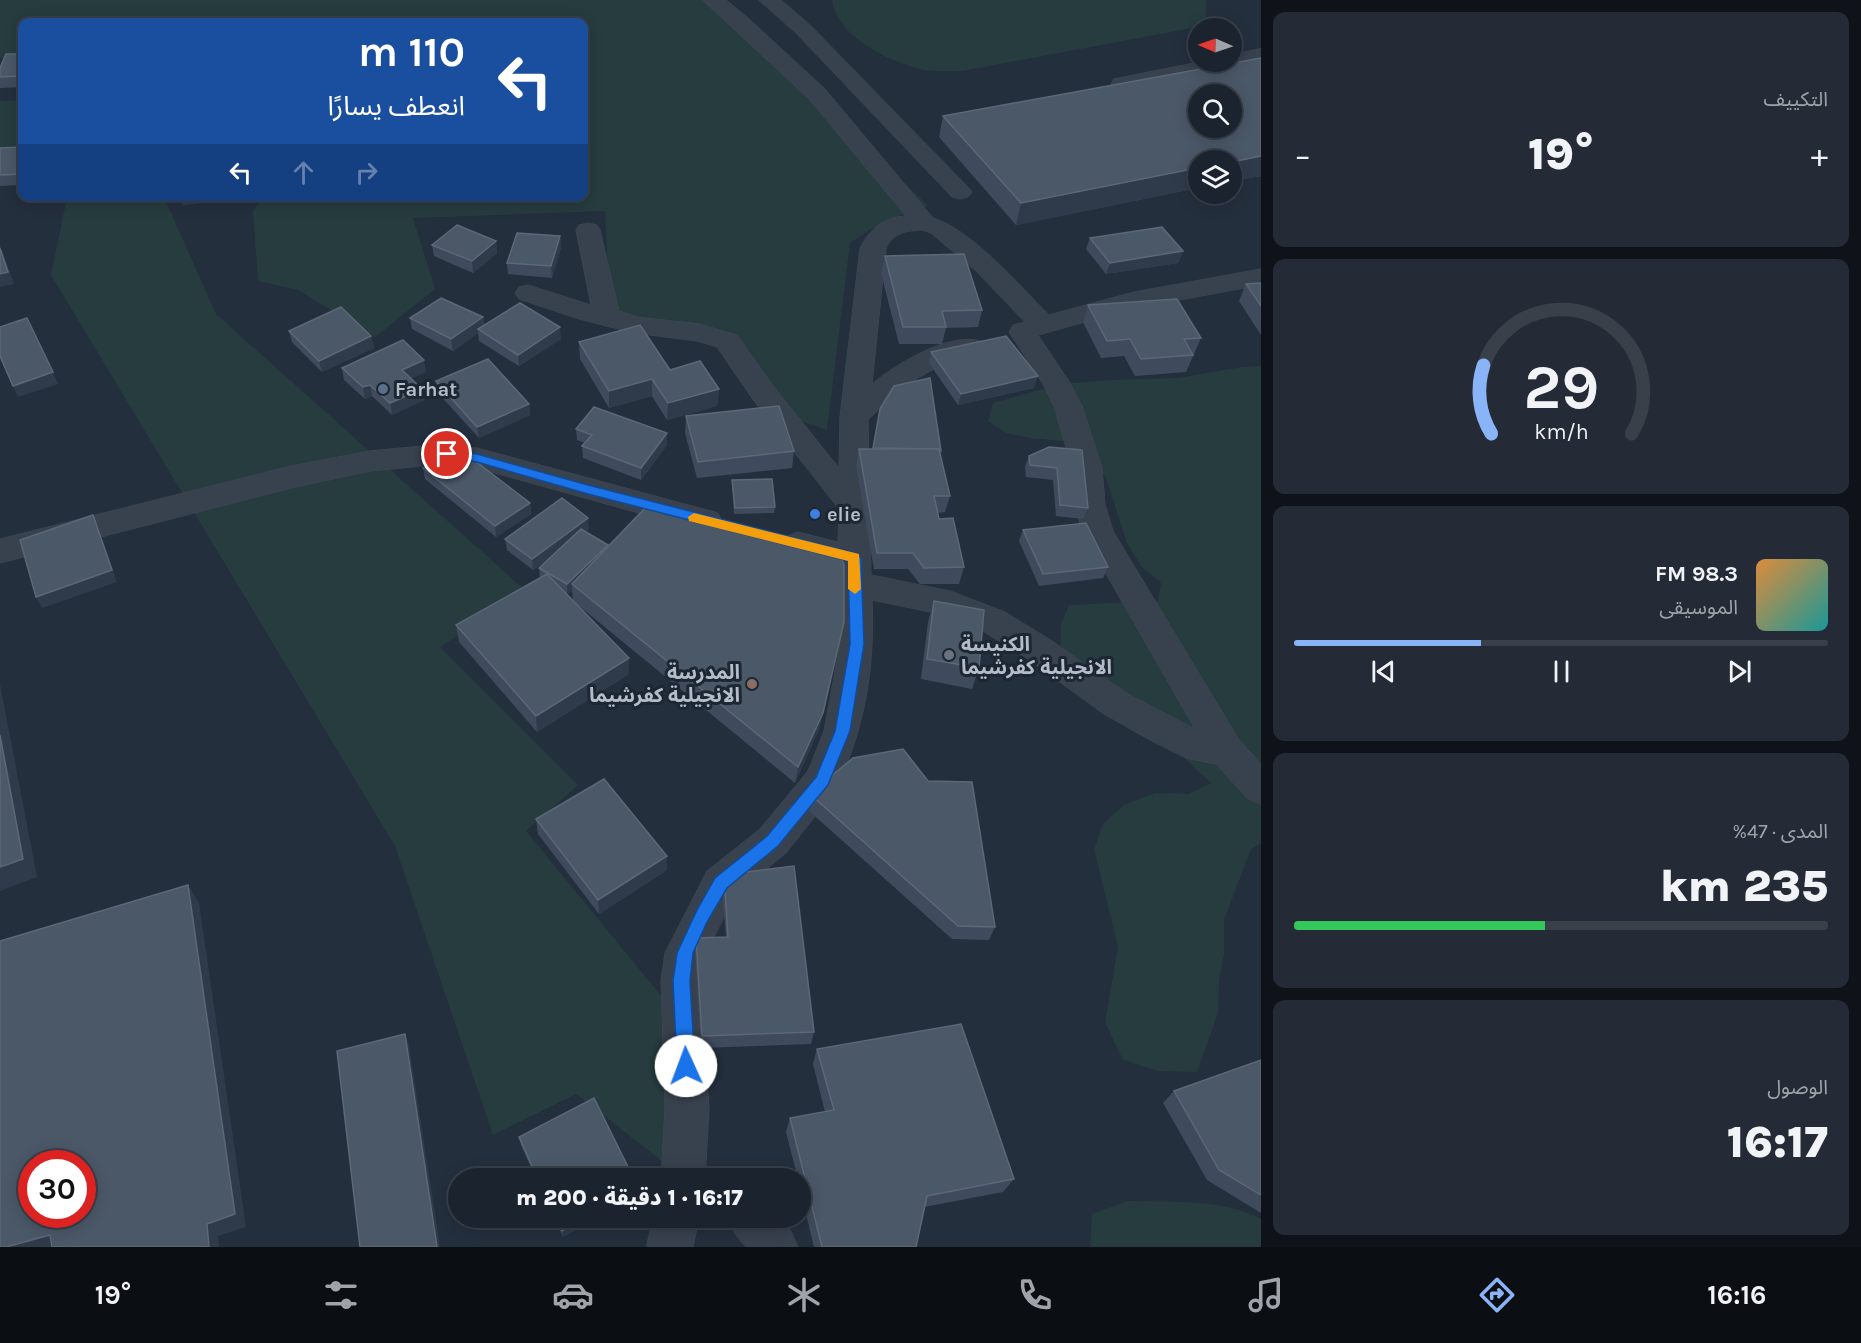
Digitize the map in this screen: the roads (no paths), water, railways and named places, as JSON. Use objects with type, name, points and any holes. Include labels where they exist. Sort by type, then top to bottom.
[{"type":"street","points":[[713,0],[740,21],[817,94],[924,223]]},
{"type":"street","points":[[769,0],[803,29],[960,192]]},
{"type":"street","points":[[1105,88],[1261,55]]},
{"type":"street","points":[[684,1168],[687,1109],[681,981],[685,953],[721,883],[772,841],[822,780],[842,731],[857,644],[853,506],[854,417],[875,240],[887,228],[898,224],[924,223],[940,228],[1011,291],[1041,297],[1134,300]]},
{"type":"street","points":[[588,230],[607,316]]},
{"type":"street","points":[[854,417],[883,388],[927,360],[1134,300],[1261,276]]},
{"type":"street","points":[[1011,291],[1015,334],[1056,383],[1068,406],[1087,468],[1090,504],[1098,532],[1226,751],[1261,788]]},
{"type":"street","points":[[528,292],[588,313],[607,316],[634,325],[699,333],[727,341],[764,394],[853,506]]},
{"type":"street","points":[[864,342],[877,356],[888,363],[915,367]]},
{"type":"street","points":[[0,551],[209,495],[342,465],[421,454],[447,454],[477,458],[734,528]]},
{"type":"street","points":[[768,537],[993,621],[1040,650],[1116,704],[1162,730],[1199,747],[1226,751]]},
{"type":"street","points":[[670,1247],[674,1228]]},
{"type":"street","points":[[759,1228],[775,1247]]},
{"type":"place","name":"Farhat","points":[[383,389]]},
{"type":"place","name":"elie","points":[[815,514]]},
{"type":"place","name":"الكنيسة الانجيلية كفرشيما","points":[[949,655]]},
{"type":"place","name":"المدرسة الانجيلية كفرشيما","points":[[752,684]]}]
